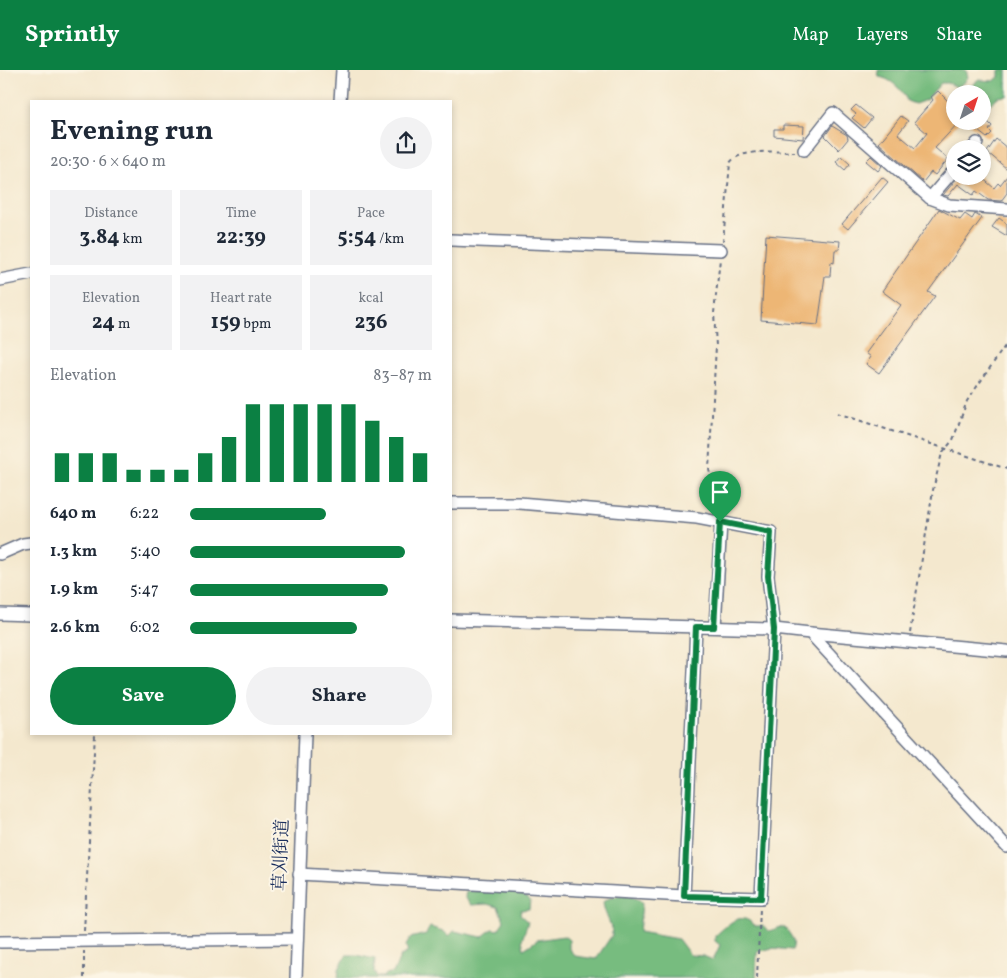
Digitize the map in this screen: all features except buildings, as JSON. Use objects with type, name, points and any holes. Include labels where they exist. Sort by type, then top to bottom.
[{"type":"street","points":[[340,100],[342,70]]},
{"type":"street","points":[[804,150],[832,113],[930,198],[950,205],[1007,209]]},
{"type":"street","points":[[930,198],[946,179]]},
{"type":"street","points":[[452,240],[721,250]]},
{"type":"street","points":[[0,280],[30,274]]},
{"type":"street","points":[[299,874],[684,896],[761,898],[774,629],[768,576],[771,532],[697,518],[519,504],[452,503]]},
{"type":"street","points":[[714,627],[719,522]]},
{"type":"street","points":[[0,554],[23,544],[30,543]]},
{"type":"street","points":[[0,614],[30,615]]},
{"type":"street","points":[[452,620],[774,629],[1007,652]]},
{"type":"street","points":[[684,896],[696,627]]},
{"type":"street","points":[[810,634],[1007,847]]},
{"type":"street","name":"草刈街道","points":[[296,978],[305,735]]},
{"type":"street","points":[[0,942],[297,939]]},
{"type":"path","points":[[719,522],[708,469],[716,346],[714,314],[721,250],[726,226],[730,163],[736,155],[754,152],[804,150]]},
{"type":"path","points":[[909,642],[932,490],[942,454],[953,440],[966,402],[1007,343]]},
{"type":"path","points":[[838,413],[1007,469]]},
{"type":"path","points":[[84,978],[83,942],[95,735]]},
{"type":"path","points":[[758,978],[761,898]]},
{"type":"green space","points":[[878,70],[966,70],[968,77],[960,85],[941,83],[926,100],[915,104],[907,101],[892,82],[879,77]]},
{"type":"green space","points":[[999,70],[1007,70],[1007,96],[998,97],[991,103],[991,85],[973,85],[978,80],[994,81],[999,77]]},
{"type":"green space","points":[[466,891],[509,891],[530,900],[529,909],[521,910],[520,915],[528,922],[522,940],[524,949],[537,940],[564,936],[569,940],[569,949],[575,956],[596,959],[612,935],[603,902],[617,896],[629,896],[639,900],[642,904],[639,932],[678,939],[690,955],[703,956],[713,960],[720,945],[715,941],[715,936],[729,924],[739,919],[750,921],[755,926],[763,926],[769,931],[781,927],[785,928],[792,939],[793,947],[792,950],[772,948],[757,952],[756,978],[338,978],[339,969],[346,955],[375,959],[374,971],[377,977],[384,977],[386,974],[393,973],[400,957],[408,952],[406,946],[410,938],[426,934],[430,927],[443,931],[449,936],[454,931],[482,937],[492,929],[498,930],[504,921],[498,907],[487,904],[471,905],[465,897]]},
{"type":"route","points":[[720,522],[771,532],[768,576],[774,629],[761,898],[684,896],[696,627],[714,627],[720,522]]}]
